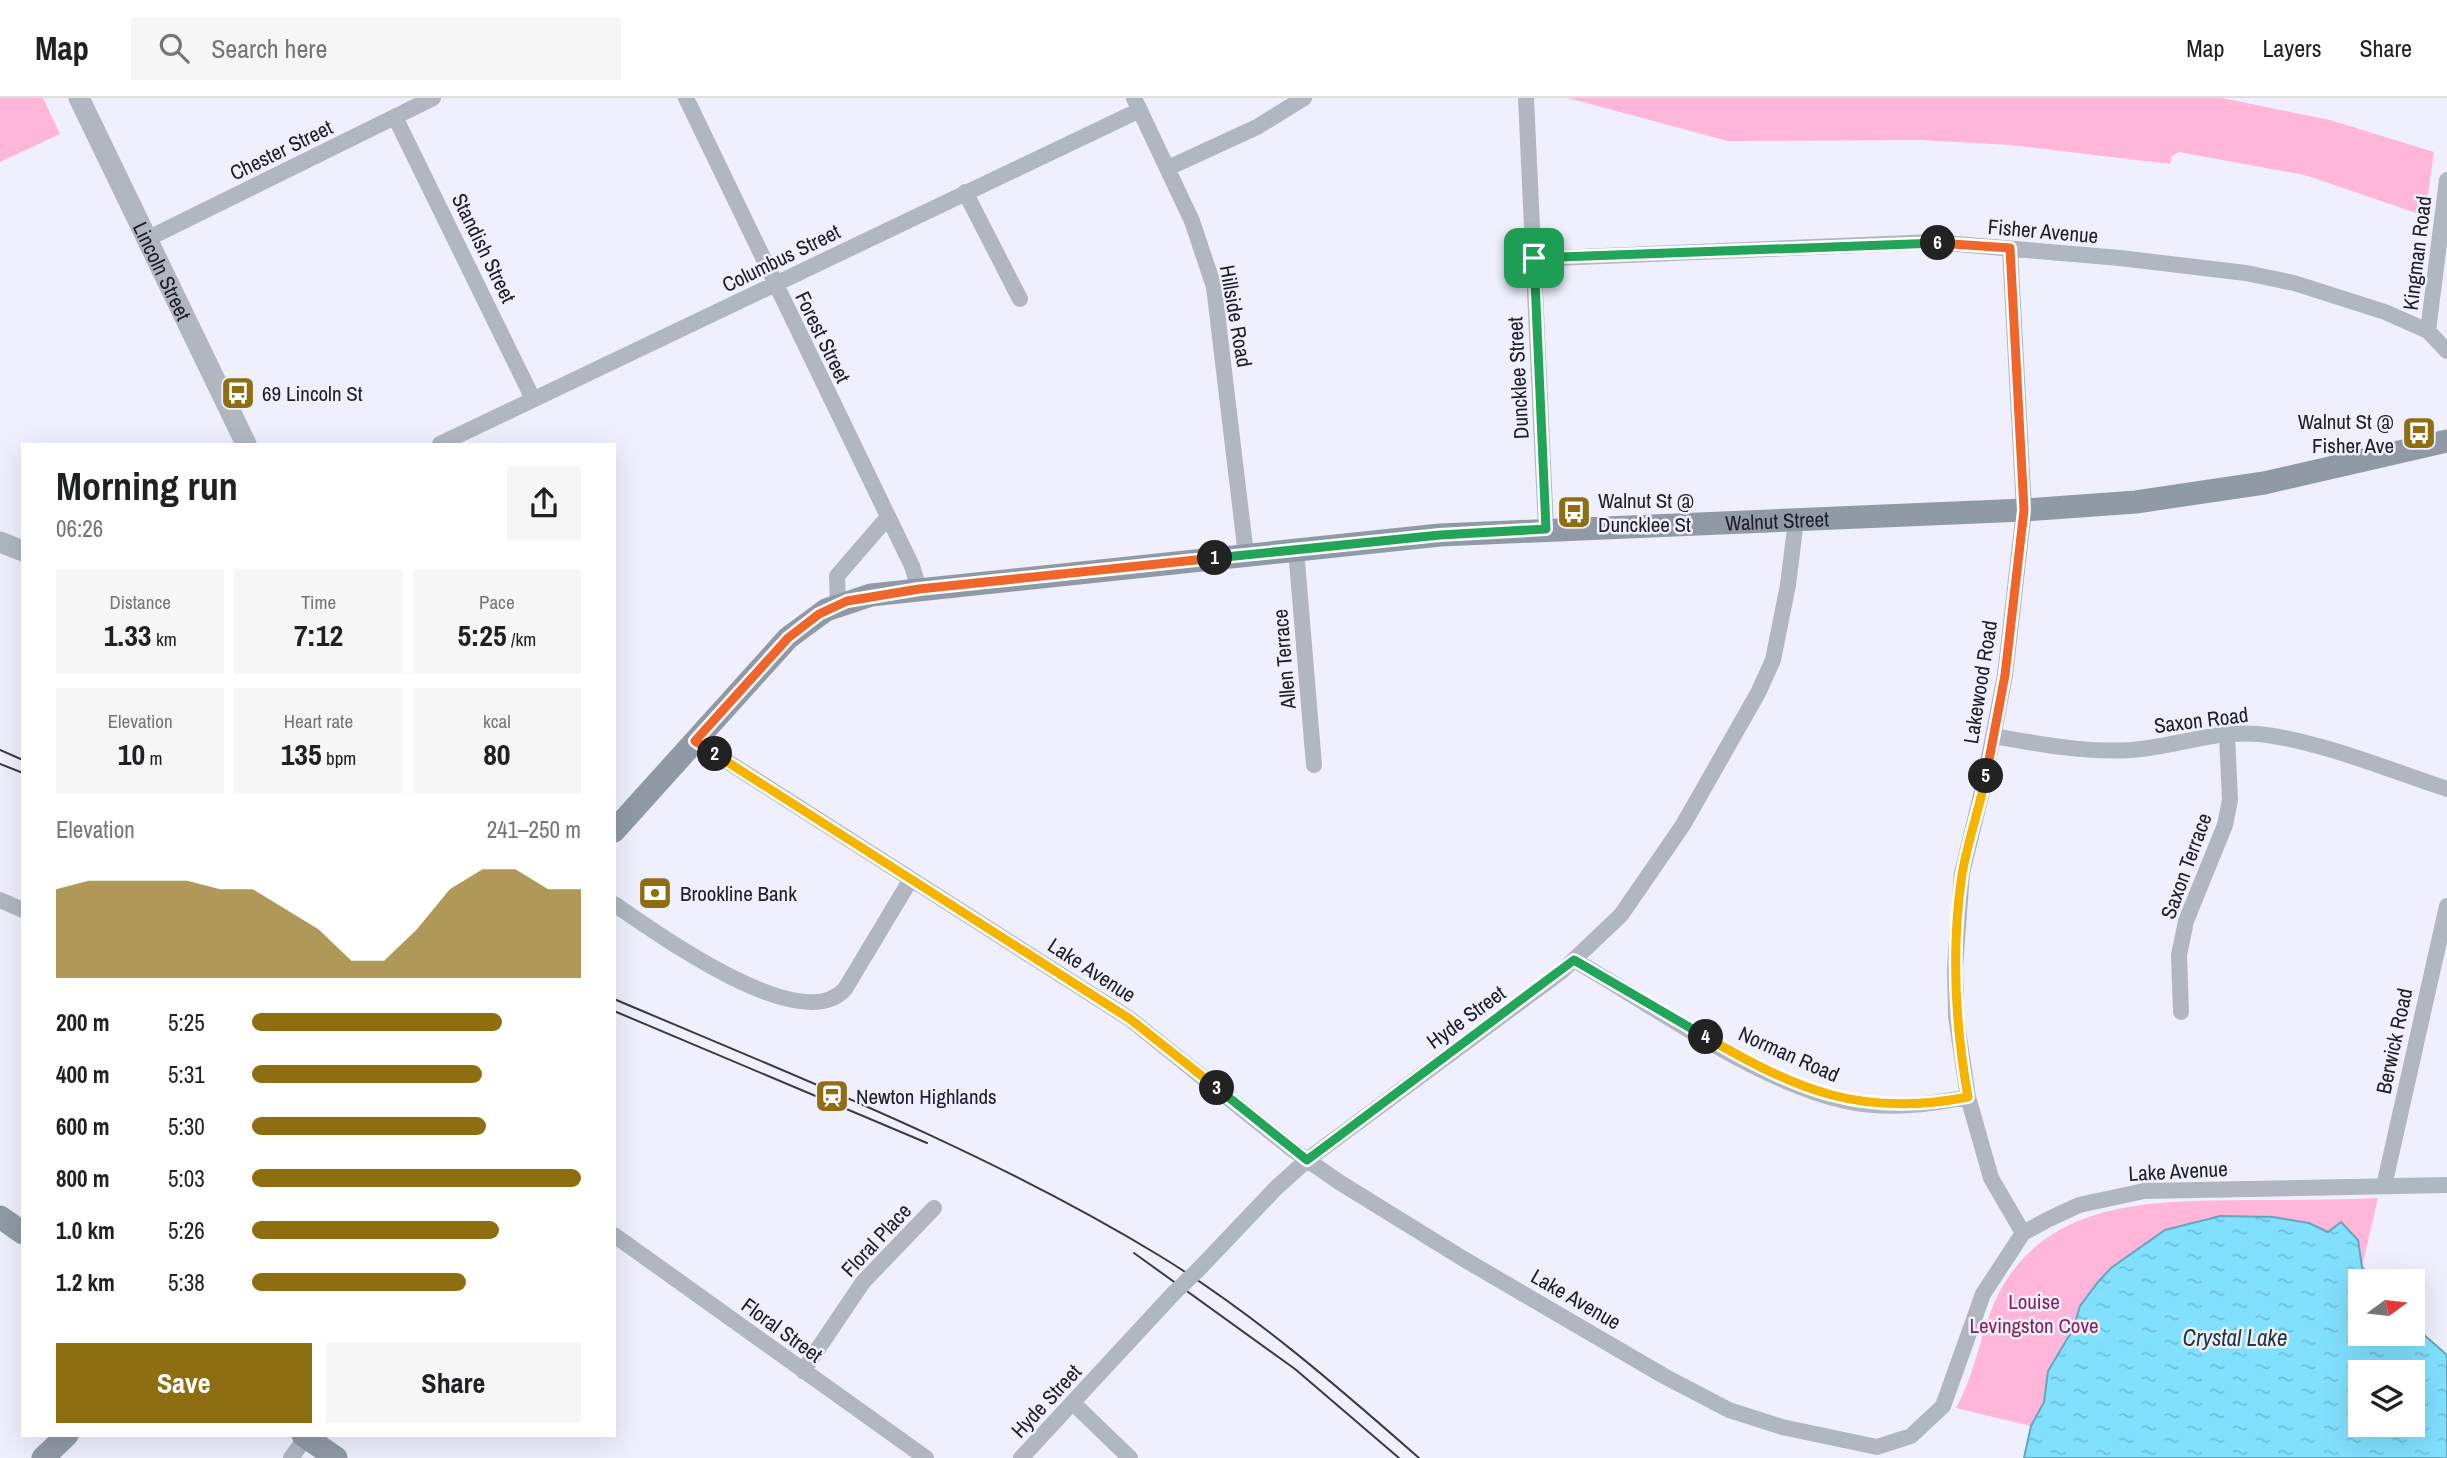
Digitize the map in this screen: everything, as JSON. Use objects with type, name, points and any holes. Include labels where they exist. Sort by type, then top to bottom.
[{"type":"main road","name":"Walnut Street","points":[[616,829],[788,638],[813,618],[838,605],[872,595],[1440,535],[2024,510],[2136,502],[2264,483],[2447,441]]},
{"type":"main road","points":[[0,1216],[21,1232]]},
{"type":"main road","points":[[43,1458],[65,1437]]},
{"type":"main road","points":[[305,1437],[336,1458]]},
{"type":"street","name":"Lincoln Street","points":[[79,98],[246,443]]},
{"type":"street","name":"Chester Street","points":[[147,239],[433,98]]},
{"type":"street","name":"Forest Street","points":[[686,98],[914,570],[919,589]]},
{"type":"street","points":[[1168,168],[1257,127],[1304,98]]},
{"type":"street","name":"Duncklee Street","points":[[1526,98],[1546,529]]},
{"type":"street","name":"Columbus Street","points":[[442,443],[775,285],[1137,104]]},
{"type":"street","name":"Hillside Road","points":[[1137,104],[1192,221],[1214,288],[1245,555]]},
{"type":"street","name":"Standish Street","points":[[395,117],[533,399]]},
{"type":"street","name":"Kingman Road","points":[[2428,331],[2447,180]]},
{"type":"street","points":[[965,192],[1020,299]]},
{"type":"street","name":"Fisher Avenue","points":[[1534,258],[1933,242],[2010,248],[2246,273],[2332,295],[2428,331],[2447,351]]},
{"type":"street","name":"Lakewood Road","points":[[2010,248],[2024,510],[2005,675],[1994,736],[1962,873],[1957,922],[1956,1016],[1968,1097],[1991,1178],[2023,1233]]},
{"type":"street","points":[[838,605],[837,576],[888,517]]},
{"type":"street","name":"Hyde Street","points":[[1021,1458],[1173,1294],[1276,1188],[1307,1160],[1526,999],[1574,960],[1621,915],[1683,825],[1758,693],[1773,660],[1788,584],[1796,520]]},
{"type":"street","points":[[0,542],[21,550]]},
{"type":"street","name":"Allen Terrace","points":[[1296,549],[1314,765]]},
{"type":"street","name":"Saxon Road","points":[[1994,736],[2078,749],[2133,750],[2227,734],[2257,734],[2295,741],[2447,789]]},
{"type":"street","name":"Saxon Terrace","points":[[2181,1012],[2179,955],[2186,921],[2225,825],[2230,800],[2227,734]]},
{"type":"street","name":"Lake Avenue","points":[[695,741],[1130,1019],[1307,1160],[1462,1258],[1664,1376],[1729,1410],[1875,1453],[1911,1436],[1943,1406],[1983,1294],[2023,1233],[2079,1205],[2144,1191],[2447,1185]]},
{"type":"street","points":[[616,905],[746,984],[780,999],[818,1004],[840,995],[845,989],[911,879]]},
{"type":"street","points":[[0,900],[21,909]]},
{"type":"street","name":"Berwick Road","points":[[2384,1186],[2447,906]]},
{"type":"street","name":"Norman Road","points":[[1574,960],[1751,1063],[1845,1101],[1909,1106],[1968,1097]]},
{"type":"street","name":"Floral Place","points":[[803,1371],[863,1282],[934,1208]]},
{"type":"street","name":"Floral Street","points":[[616,1236],[926,1458]]},
{"type":"street","points":[[1073,1403],[1130,1458]]},
{"type":"street","points":[[291,1458],[303,1437]]},
{"type":"green space","points":[[0,98],[43,98],[60,134],[0,162]]},
{"type":"green space","points":[[1568,98],[2222,98],[2330,120],[2434,152],[2425,216],[2305,175],[2179,152],[2172,156],[2170,164],[2011,145],[1920,140],[1728,141]]},
{"type":"green space","name":"Louise Levingston Cove","points":[[2378,1198],[2362,1267],[2358,1240],[2343,1225],[2328,1232],[2309,1223],[2273,1217],[2237,1216],[2207,1218],[2165,1230],[2111,1268],[2076,1320],[2048,1371],[2044,1402],[2031,1426],[1956,1408],[1964,1393],[1998,1294],[2029,1252],[2055,1233],[2085,1219],[2149,1204],[2217,1200]]},
{"type":"water","name":"Crystal Lake","points":[[2220,1216],[2273,1217],[2309,1223],[2328,1232],[2341,1222],[2358,1240],[2364,1269],[2348,1269],[2348,1346],[2426,1346],[2426,1336],[2447,1355],[2447,1458],[2024,1458],[2031,1426],[2044,1402],[2048,1371],[2073,1329],[2080,1306],[2111,1268],[2165,1230]]},
{"type":"tram line","points":[[0,750],[21,759]]},
{"type":"tram line","points":[[0,764],[21,772]]},
{"type":"tram line","points":[[616,1000],[823,1087],[960,1149],[1094,1218],[1160,1256],[1228,1301],[1326,1377],[1419,1458]]},
{"type":"tram line","points":[[616,1012],[927,1143]]},
{"type":"tram line","points":[[1134,1253],[1295,1369],[1399,1458]]},
{"type":"place","name":"69 Lincoln St","points":[[238,393]]},
{"type":"place","name":"Walnut St @ Fisher Ave","points":[[2419,433]]},
{"type":"place","name":"Walnut St @ Duncklee St","points":[[1574,512]]},
{"type":"place","name":"Brookline Bank","points":[[655,893]]},
{"type":"place","name":"Newton Highlands","points":[[832,1096]]},
{"type":"route","points":[[1933,242],[2010,248],[2024,510],[2005,675],[1984,783],[1962,873],[1957,922],[1956,1016],[1968,1097],[1909,1106],[1845,1101],[1751,1063],[1574,960],[1517,1006],[1307,1160],[1130,1019],[695,741],[788,638],[826,610],[862,597],[1417,537],[1546,529],[1534,258],[1933,242]]}]
